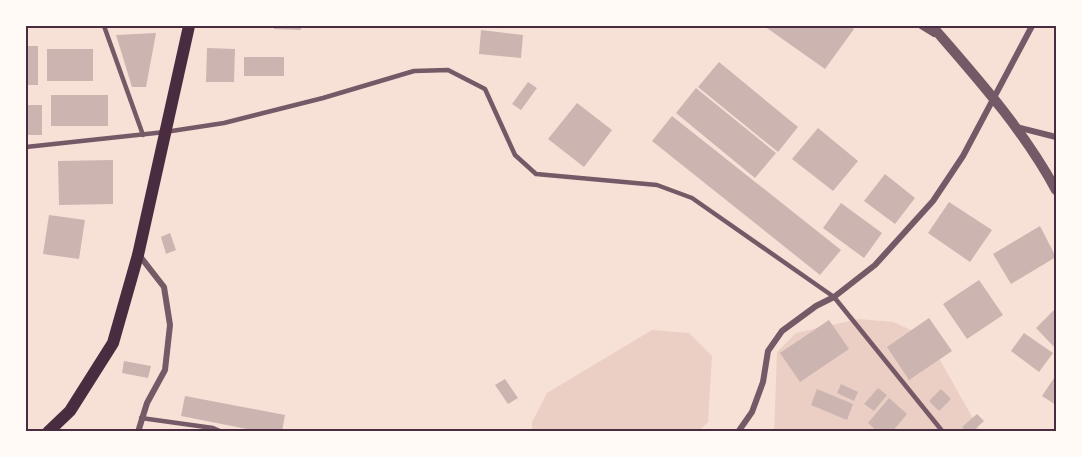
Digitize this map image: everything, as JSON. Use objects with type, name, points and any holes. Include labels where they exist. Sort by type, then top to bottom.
[{"type":"main road","points":[[48,432],[70,411],[113,343],[138,255],[189,26]]},
{"type":"street","points":[[921,26],[947,43]]},
{"type":"street","points":[[932,26],[995,99],[1036,153],[1056,190]]},
{"type":"street","points":[[738,432],[752,412],[763,382],[768,351],[782,331],[816,306],[834,297],[875,265],[933,201],[963,156],[1032,26]]},
{"type":"street","points":[[1016,127],[1056,137]]},
{"type":"street","points":[[138,255],[164,287],[170,325],[165,370],[147,403],[138,432]]},
{"type":"lane","points":[[104,26],[143,135]]},
{"type":"lane","points":[[26,147],[143,135],[235,121],[414,71],[448,70],[485,89],[515,155],[536,174],[657,185],[692,198],[834,297],[943,432]]},
{"type":"lane","points":[[141,418],[213,428],[222,432]]},
{"type":"shaded area","points":[[859,319],[893,322],[927,337],[980,431],[774,432],[777,352],[796,333]]},
{"type":"shaded area","points":[[652,330],[689,333],[712,356],[708,422],[699,431],[532,431],[532,422],[547,393]]},
{"type":"building","points":[[274,26],[301,26],[301,30],[274,29]]},
{"type":"building","points":[[764,26],[850,26],[854,29],[825,69]]},
{"type":"building","points":[[481,30],[523,35],[521,58],[479,54]]},
{"type":"building","points":[[156,33],[146,87],[132,87],[116,35]]},
{"type":"building","points":[[26,46],[38,46],[38,85],[26,85]]},
{"type":"building","points":[[207,48],[235,49],[234,82],[206,82]]},
{"type":"building","points":[[47,49],[93,49],[93,81],[47,81]]},
{"type":"building","points":[[244,57],[284,57],[284,76],[244,76]]},
{"type":"building","points":[[719,62],[798,127],[778,152],[698,87]]},
{"type":"building","points":[[528,82],[537,88],[521,110],[512,104]]},
{"type":"building","points":[[696,88],[776,153],[755,178],[676,113]]},
{"type":"building","points":[[51,95],[108,95],[108,126],[51,126]]},
{"type":"building","points":[[577,103],[612,130],[584,167],[548,139]]},
{"type":"building","points":[[26,105],[42,105],[42,135],[26,135]]},
{"type":"building","points":[[672,116],[841,250],[820,275],[652,141]]},
{"type":"building","points":[[818,128],[858,161],[833,191],[792,159]]},
{"type":"building","points":[[113,160],[113,204],[59,205],[58,161]]},
{"type":"building","points":[[885,174],[915,198],[895,224],[864,201]]},
{"type":"building","points":[[949,202],[992,230],[970,262],[928,233]]},
{"type":"building","points":[[841,203],[882,233],[864,258],[823,228]]},
{"type":"building","points":[[49,215],[85,220],[79,259],[43,254]]},
{"type":"building","points":[[1040,226],[1056,257],[1011,284],[993,254]]},
{"type":"building","points":[[170,233],[176,250],[166,254],[161,237]]},
{"type":"building","points":[[979,280],[1003,315],[967,339],[943,304]]},
{"type":"building","points":[[1056,308],[1056,349],[1036,328]]},
{"type":"building","points":[[929,318],[952,351],[909,380],[887,347]]},
{"type":"building","points":[[829,320],[849,349],[800,382],[780,353]]},
{"type":"building","points":[[1024,333],[1053,353],[1039,372],[1011,351]]},
{"type":"building","points":[[124,361],[151,366],[148,378],[122,373]]},
{"type":"building","points":[[1056,375],[1056,405],[1042,396]]},
{"type":"building","points":[[505,379],[518,398],[508,404],[495,385]]},
{"type":"building","points":[[841,384],[858,392],[854,401],[837,393]]},
{"type":"building","points":[[878,388],[887,395],[874,411],[864,404]]},
{"type":"building","points":[[817,389],[853,404],[847,420],[811,405]]},
{"type":"building","points":[[941,389],[951,399],[939,411],[929,401]]},
{"type":"building","points":[[185,396],[285,415],[282,432],[262,432],[181,416]]},
{"type":"building","points":[[889,398],[907,414],[892,432],[878,432],[868,423]]},
{"type":"building","points":[[977,414],[984,421],[972,432],[967,432],[962,427]]}]
